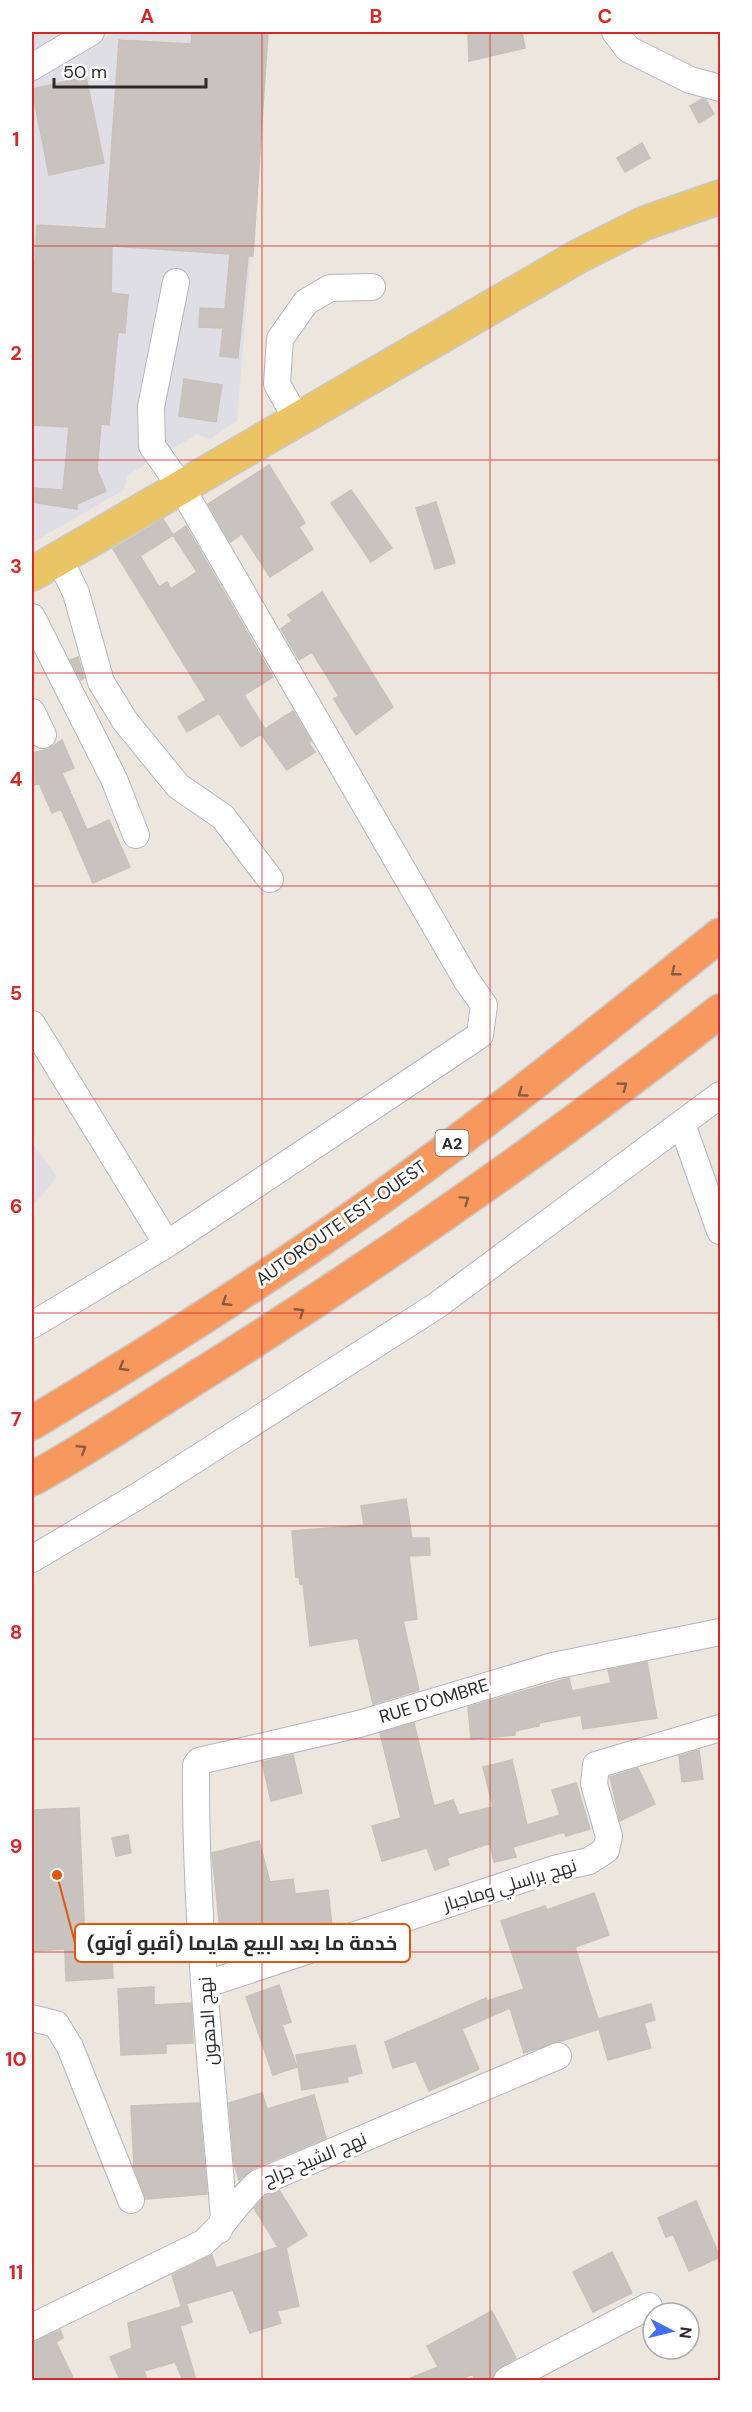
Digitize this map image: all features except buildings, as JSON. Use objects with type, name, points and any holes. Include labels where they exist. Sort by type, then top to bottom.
[{"type":"highway","name":"AUTOROUTE EST-OUEST","points":[[32,1423],[173,1337],[321,1240],[532,1085],[720,935]]},
{"type":"highway","points":[[32,1479],[270,1331],[417,1234],[628,1083],[720,1011]]},
{"type":"main road","points":[[45,566],[579,256],[645,223],[720,197]]},
{"type":"street","points":[[32,67],[91,32]]},
{"type":"street","points":[[615,32],[628,49],[690,80],[720,88]]},
{"type":"street","points":[[32,1325],[167,1244],[480,1035],[484,1005],[467,981],[181,487],[152,446],[151,417],[177,282]]},
{"type":"street","points":[[297,420],[277,384],[280,339],[306,302],[330,288],[372,287]]},
{"type":"street","points":[[45,566],[76,593],[101,682],[124,721],[178,786],[223,818],[270,879]]},
{"type":"street","points":[[32,617],[114,778],[136,835]]},
{"type":"street","points":[[32,712],[43,735]]},
{"type":"street","points":[[32,1024],[167,1244]]},
{"type":"street","points":[[32,1559],[138,1496],[436,1306],[720,1095]]},
{"type":"street","points":[[682,1124],[720,1230]]},
{"type":"street","name":"RUE D'OMBRE","points":[[196,1812],[196,1765],[199,1761],[359,1724],[553,1666],[720,1632]]},
{"type":"street","name":"نهج براسلي وماجبار","points":[[204,1985],[554,1869],[589,1861],[606,1850],[609,1836],[594,1784],[596,1765],[720,1728]]},
{"type":"street","name":"نهج الدهون","points":[[196,1812],[204,1985],[224,2217],[219,2230]]},
{"type":"street","points":[[32,2018],[56,2024],[70,2047],[131,2199]]},
{"type":"street","name":"نهج الشيخ جراح","points":[[32,2327],[203,2243],[219,2230],[243,2195],[258,2183],[558,2056]]},
{"type":"street","points":[[507,2380],[539,2373],[641,2311]]},
{"type":"shaded area","points":[[32,32],[70,32],[32,54]]},
{"type":"shaded area","points":[[115,32],[269,32],[237,421],[210,439],[197,434],[128,475],[124,490],[32,543],[32,81]]},
{"type":"shaded area","points":[[32,1143],[57,1177],[32,1207]]},
{"type":"place","name":"خدمة ما بعد البيع هايما (أقبو أوتو)","points":[[57,1875]]}]
